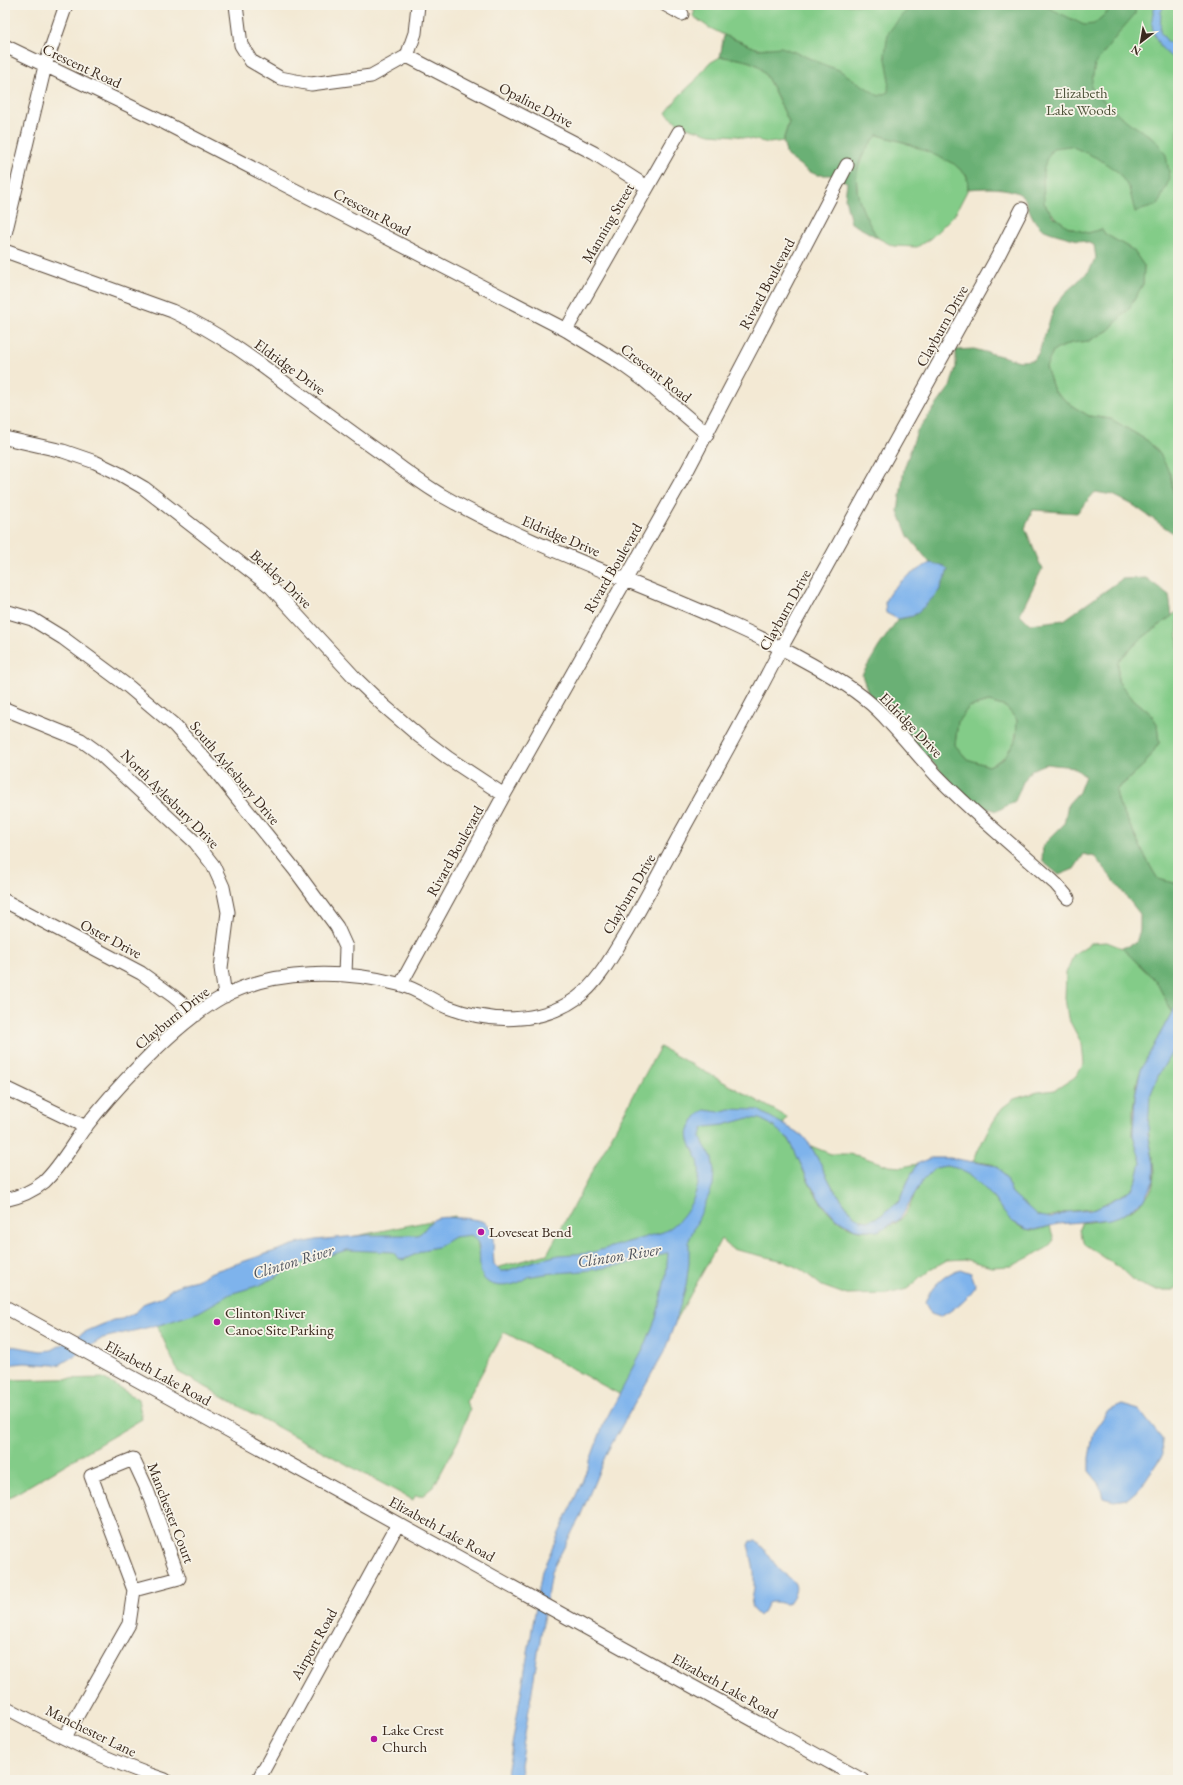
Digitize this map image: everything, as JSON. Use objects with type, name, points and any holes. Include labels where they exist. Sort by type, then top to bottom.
[{"type":"street","points":[[5,234],[45,66],[66,5]]},
{"type":"street","points":[[236,5],[241,45],[251,61],[280,78],[311,84],[371,76],[407,56],[415,33],[418,5]]},
{"type":"street","points":[[666,5],[682,14]]},
{"type":"street","name":"Crescent Road","points":[[5,46],[179,130],[566,330],[645,381],[707,434]]},
{"type":"street","name":"Opaline Drive","points":[[407,56],[594,153],[647,187]]},
{"type":"street","name":"Manning Street","points":[[566,330],[679,132]]},
{"type":"street","name":"Rivard Boulevard","points":[[401,984],[504,795],[707,434],[847,165]]},
{"type":"street","name":"Clayburn Drive","points":[[5,1200],[30,1191],[44,1181],[86,1127],[140,1065],[196,1015],[225,996],[260,983],[293,976],[327,974],[345,975],[401,984],[447,1007],[477,1016],[503,1019],[529,1018],[555,1011],[578,997],[601,974],[624,935],[752,705],[781,648],[998,256],[1022,209]]},
{"type":"street","name":"Eldridge Drive","points":[[5,251],[172,311],[198,323],[271,372],[350,431],[440,494],[508,530],[624,581],[671,598],[781,648],[830,675],[859,695],[889,721],[937,776],[1056,884],[1068,898]]},
{"type":"street","name":"Berkley Drive","points":[[5,438],[63,452],[95,462],[144,488],[271,587],[356,679],[419,736],[448,758],[504,795]]},
{"type":"street","name":"South Aylesbury Drive","points":[[5,611],[32,619],[63,638],[135,692],[174,726],[213,768],[295,870],[336,927],[346,948],[345,975]]},
{"type":"street","name":"North Aylesbury Drive","points":[[5,709],[81,740],[99,753],[184,831],[195,842],[213,865],[223,887],[228,912],[221,968],[225,996]]},
{"type":"street","name":"Oster Drive","points":[[5,901],[141,973],[196,1015]]},
{"type":"street","points":[[5,1088],[86,1127]]},
{"type":"street","name":"Elizabeth Lake Road","points":[[5,1308],[862,1780]]},
{"type":"street","name":"Manchester Court","points":[[65,1737],[129,1624],[134,1590],[91,1476],[133,1459],[146,1488],[179,1578],[134,1590]]},
{"type":"street","name":"Airport Road","points":[[258,1780],[398,1524]]},
{"type":"street","name":"Manchester Lane","points":[[5,1707],[106,1759],[133,1770],[165,1780]]},
{"type":"green space","name":"Elizabeth Lake Woods","points":[[685,5],[1178,5],[1178,508],[1160,454],[1148,441],[1111,419],[1089,416],[1074,407],[1054,391],[1046,367],[1053,351],[1071,343],[1089,341],[1109,330],[1130,307],[1143,284],[1144,266],[1133,250],[1105,234],[1102,229],[1087,233],[1080,232],[1068,226],[1057,218],[1044,203],[768,48],[758,49],[708,27],[693,16],[695,10]]},
{"type":"green space","points":[[915,5],[1043,5],[1084,25],[1094,24],[1115,5],[1136,5],[1135,14],[1095,64],[1091,87],[1108,106],[1131,124],[1155,139],[1166,155],[1170,178],[1158,205],[1135,212],[1129,188],[1118,172],[1099,159],[1071,146],[1053,148],[1046,160],[1043,172],[1044,203],[1053,216],[1070,228],[1088,233],[1102,229],[1105,234],[1133,250],[1144,266],[1143,284],[1130,307],[1109,330],[1089,341],[1071,343],[1053,351],[1046,367],[1054,391],[1074,407],[1089,416],[1111,419],[1148,441],[1160,454],[1170,473],[1175,503],[1178,508],[1178,534],[1173,533],[1133,505],[1113,495],[1095,492],[1077,513],[1033,510],[1025,528],[1042,569],[1020,614],[1030,624],[1064,620],[1122,579],[1146,578],[1169,595],[1172,616],[1142,638],[1118,661],[1118,681],[1131,697],[1151,714],[1157,724],[1159,743],[1145,764],[1116,790],[1118,801],[1122,810],[1158,879],[1178,884],[1178,1005],[1172,1012],[1156,981],[1122,948],[1136,943],[1140,930],[1140,914],[1095,857],[1084,854],[1074,869],[1059,875],[1042,861],[1043,845],[1064,824],[1068,804],[1079,792],[1085,776],[1073,767],[1046,764],[1031,770],[1023,782],[1015,801],[997,811],[979,805],[956,788],[868,693],[862,675],[898,619],[913,616],[939,591],[948,570],[944,566],[930,563],[908,536],[898,511],[904,469],[917,431],[950,387],[956,367],[956,350],[974,349],[1020,361],[1034,360],[1039,352],[1054,308],[1064,294],[1089,271],[1096,258],[1094,245],[1041,228],[1030,212],[1026,201],[1016,192],[1000,189],[968,189],[967,176],[954,164],[903,142],[878,135],[867,148],[860,160],[857,173],[857,186],[859,199],[864,212],[878,238],[851,223],[845,198],[847,182],[830,175],[817,175],[808,171],[787,156],[783,141],[789,122],[779,100],[761,69],[757,65],[748,61],[720,57],[724,35],[758,49],[781,47],[839,70],[879,96],[888,92],[889,75],[885,54],[888,33],[902,15]],"holes":[[[989,702],[1006,707],[1017,720],[1016,740],[1003,759],[989,766],[967,759],[955,745],[958,721],[969,707]]]},
{"type":"green space","points":[[720,57],[748,61],[757,65],[761,69],[770,83],[789,122],[783,141],[769,143],[737,136],[710,134],[680,125],[666,113],[708,64]]},
{"type":"green space","points":[[878,135],[917,146],[936,154],[955,164],[967,176],[968,189],[955,214],[931,238],[917,247],[893,246],[878,238],[867,221],[858,199],[856,173],[866,147]]},
{"type":"green space","points":[[1178,611],[1178,884],[1158,879],[1122,810],[1118,801],[1116,790],[1139,768],[1159,743],[1157,724],[1151,714],[1131,697],[1118,681],[1118,661],[1142,638]]},
{"type":"green space","points":[[989,702],[1006,707],[1017,720],[1016,736],[1012,748],[997,762],[989,766],[967,759],[955,745],[958,721],[969,707]]},
{"type":"green space","points":[[1107,942],[1122,948],[1156,981],[1172,1012],[1141,1069],[1137,1082],[1133,1109],[1133,1135],[1141,1162],[1137,1179],[1132,1188],[1124,1194],[1096,1208],[1067,1212],[1044,1218],[1033,1213],[1012,1193],[1006,1179],[998,1168],[991,1164],[973,1161],[988,1130],[1002,1108],[1014,1099],[1038,1092],[1055,1090],[1075,1077],[1084,1064],[1082,1044],[1068,1018],[1065,998],[1066,973],[1074,954],[1091,943]]},
{"type":"green space","points":[[1178,1042],[1178,1287],[1174,1290],[1155,1290],[1137,1283],[1123,1270],[1084,1244],[1080,1230],[1081,1223],[1093,1222],[1117,1216],[1139,1205],[1147,1197],[1152,1187],[1155,1174],[1148,1125],[1149,1100],[1158,1074]]},
{"type":"green space","points":[[660,1047],[787,1117],[780,1131],[792,1144],[808,1181],[818,1198],[831,1214],[846,1225],[858,1230],[866,1230],[892,1225],[901,1219],[906,1212],[924,1178],[937,1167],[946,1166],[961,1169],[973,1176],[1009,1218],[1019,1226],[1032,1230],[1050,1226],[1054,1240],[1047,1248],[1012,1266],[991,1267],[965,1259],[947,1260],[931,1269],[907,1289],[888,1294],[847,1295],[822,1286],[802,1270],[784,1261],[732,1249],[721,1239],[632,1401],[504,1332],[466,1402],[470,1409],[459,1439],[434,1486],[422,1496],[415,1496],[413,1500],[178,1372],[156,1323],[272,1253],[455,1216],[467,1234],[476,1239],[480,1256],[489,1270],[547,1254]]},
{"type":"green space","points":[[811,1146],[831,1154],[860,1156],[889,1166],[902,1167],[917,1164],[900,1201],[880,1216],[868,1221],[861,1220],[854,1216],[833,1188]]},
{"type":"green space","points":[[103,1378],[138,1399],[142,1419],[5,1500],[5,1380]]},
{"type":"water","points":[[1156,5],[1164,5],[1161,12],[1160,32],[1168,42],[1178,46],[1178,61],[1171,57],[1159,45],[1155,38],[1152,22]]},
{"type":"water","points":[[930,563],[944,566],[948,570],[939,591],[913,616],[898,619],[886,613],[885,603],[891,591],[903,580]]},
{"type":"water","name":"Clinton River","points":[[1178,1005],[1178,1042],[1159,1074],[1150,1096],[1148,1133],[1154,1164],[1154,1180],[1144,1200],[1122,1215],[1111,1219],[1058,1224],[1035,1230],[1026,1229],[1013,1222],[991,1195],[972,1176],[956,1168],[946,1166],[935,1168],[923,1180],[899,1220],[878,1231],[855,1229],[835,1217],[821,1202],[809,1182],[789,1139],[770,1124],[760,1119],[749,1118],[703,1129],[701,1136],[703,1143],[712,1158],[714,1171],[713,1186],[689,1240],[689,1263],[686,1286],[675,1323],[664,1352],[607,1452],[579,1519],[551,1572],[520,1765],[522,1780],[506,1780],[542,1571],[582,1482],[604,1423],[644,1348],[656,1318],[666,1275],[668,1253],[648,1260],[584,1271],[531,1276],[514,1284],[501,1286],[493,1285],[484,1278],[481,1272],[478,1245],[476,1239],[471,1235],[454,1237],[438,1247],[427,1249],[403,1260],[398,1258],[393,1252],[347,1250],[303,1263],[260,1285],[230,1294],[199,1312],[163,1324],[103,1338],[61,1364],[25,1363],[5,1365],[5,1345],[41,1351],[52,1350],[87,1331],[113,1320],[122,1319],[136,1312],[145,1303],[160,1298],[173,1288],[184,1283],[197,1280],[209,1273],[296,1244],[316,1240],[367,1235],[417,1235],[420,1234],[432,1221],[438,1218],[448,1217],[475,1219],[483,1222],[492,1230],[494,1264],[500,1271],[506,1271],[531,1262],[559,1255],[590,1253],[663,1232],[678,1221],[685,1213],[695,1195],[698,1185],[699,1167],[696,1155],[690,1144],[688,1133],[694,1120],[705,1110],[719,1112],[729,1109],[758,1110],[802,1135],[811,1146],[833,1188],[854,1216],[861,1220],[868,1221],[880,1216],[900,1201],[917,1164],[930,1158],[950,1158],[991,1165],[998,1168],[1006,1179],[1012,1193],[1038,1216],[1051,1218],[1067,1212],[1091,1210],[1124,1194],[1132,1188],[1137,1179],[1141,1162],[1133,1135],[1135,1095],[1141,1069],[1172,1012]]},
{"type":"water","points":[[960,1269],[971,1273],[976,1286],[964,1300],[945,1314],[940,1317],[931,1314],[925,1303],[930,1292],[949,1274]]},
{"type":"water","points":[[1122,1405],[1139,1410],[1162,1439],[1163,1454],[1140,1488],[1127,1499],[1114,1501],[1103,1498],[1099,1483],[1089,1471],[1089,1458],[1094,1431],[1108,1411]]},
{"type":"water","points":[[750,1541],[756,1541],[767,1552],[778,1567],[792,1580],[796,1587],[794,1595],[788,1604],[775,1602],[768,1603],[759,1616],[753,1610],[751,1605],[754,1589],[754,1572],[748,1545]]},
{"type":"place","name":"Loveseat Bend","points":[[481,1232]]},
{"type":"place","name":"Clinton River Canoe Site Parking","points":[[217,1322]]},
{"type":"place","name":"Lake Crest Church","points":[[374,1739]]}]
